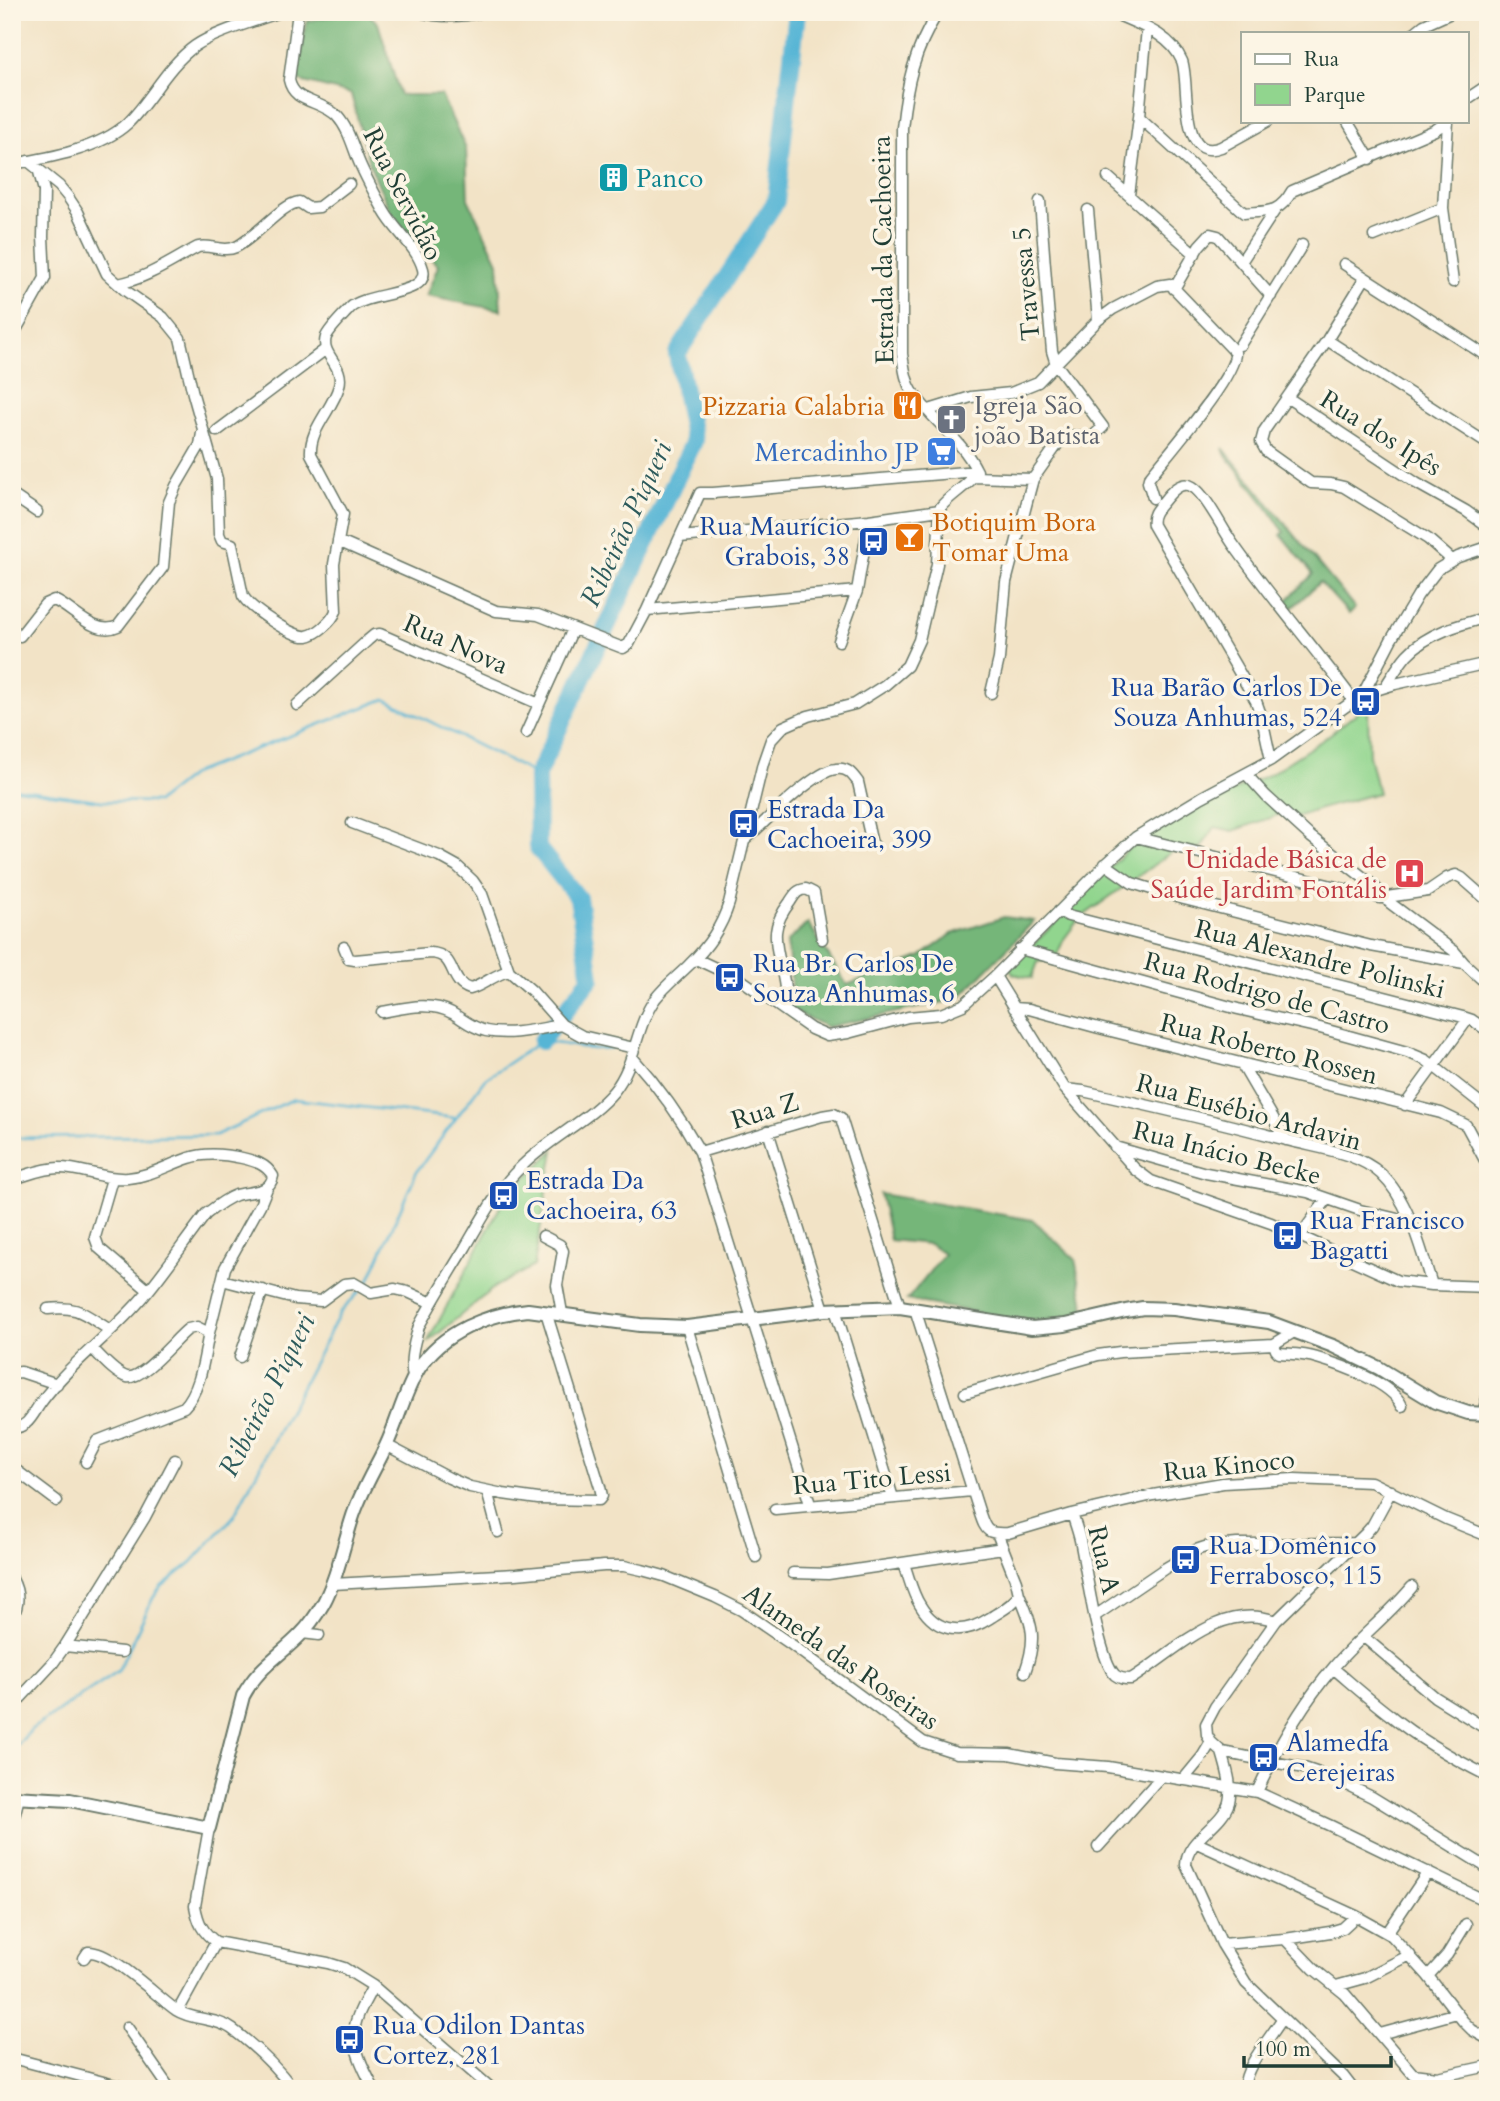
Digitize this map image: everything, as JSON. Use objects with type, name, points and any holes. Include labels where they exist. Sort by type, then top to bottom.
[{"type":"main road","points":[[16,1797],[70,1800],[209,1828],[243,1696],[251,1681],[302,1633],[322,1606],[333,1584],[359,1500],[386,1446],[419,1368],[445,1341],[463,1330],[486,1319],[511,1312],[546,1311],[627,1324],[687,1327],[829,1309],[900,1307],[1032,1328],[1065,1325],[1135,1310],[1174,1309],[1263,1321],[1333,1346],[1379,1368],[1435,1402],[1468,1413],[1485,1414]]},
{"type":"street","points":[[12,164],[76,149],[112,134],[126,124],[165,75],[192,48],[280,12]]},
{"type":"street","name":"Rua Servidão","points":[[298,12],[289,80],[291,89],[296,95],[326,107],[345,127],[386,214],[414,252],[424,271],[419,285],[369,298],[352,307],[327,335],[326,349]]},
{"type":"street","points":[[419,12],[455,16],[484,12]]},
{"type":"street","name":"Estrada da Cachoeira","points":[[938,12],[920,43],[905,100],[901,149],[904,366],[912,390],[970,457],[976,474]]},
{"type":"street","points":[[1111,12],[1147,28],[1170,44],[1182,61],[1191,131],[1205,148],[1214,150],[1266,122]]},
{"type":"street","points":[[1415,32],[1453,12]]},
{"type":"street","points":[[1129,195],[1147,28]]},
{"type":"street","points":[[1468,98],[1488,85]]},
{"type":"street","points":[[1139,117],[1244,213],[1275,210]]},
{"type":"street","points":[[1349,122],[1370,159]]},
{"type":"street","points":[[1241,262],[1275,210],[1285,203],[1292,191],[1435,130],[1447,122]]},
{"type":"street","points":[[1448,122],[1443,208],[1453,282]]},
{"type":"street","points":[[28,161],[59,186],[68,197],[85,225],[102,266],[112,280],[163,317],[180,338],[217,479],[220,539],[232,544],[243,596],[257,611],[300,636],[312,635],[326,625],[336,611],[334,564],[343,514],[311,454],[314,434],[335,397],[340,383],[340,372],[326,349],[217,431]]},
{"type":"street","points":[[12,337],[16,320],[45,278],[44,191],[40,172]]},
{"type":"street","points":[[1108,177],[1195,254]]},
{"type":"street","points":[[118,284],[130,282],[162,268],[198,247],[228,250],[236,247],[289,205],[299,202],[308,208],[319,207],[349,184]]},
{"type":"street","name":"Travessa 5","points":[[1040,201],[1052,351],[1056,364]]},
{"type":"street","points":[[1374,236],[1443,208]]},
{"type":"street","points":[[1088,210],[1098,320]]},
{"type":"street","points":[[1174,289],[1210,234],[1218,236],[1270,296]]},
{"type":"street","points":[[1240,345],[1301,245]]},
{"type":"street","points":[[1344,264],[1488,357]]},
{"type":"street","points":[[1365,278],[1327,340],[1264,431],[1261,442],[1266,451],[1301,477],[1317,485],[1344,487],[1428,539],[1452,560]]},
{"type":"street","points":[[929,410],[971,397],[1020,390],[1038,382],[1098,320],[1157,286],[1170,284],[1236,355],[1233,366],[1207,404],[1149,478],[1153,498]]},
{"type":"street","points":[[1327,340],[1488,443]]},
{"type":"street","points":[[991,692],[999,659],[1004,595],[1033,479],[1063,435],[1092,437],[1103,427],[1056,364]]},
{"type":"street","name":"Rua dos Ipês","points":[[1288,398],[1488,527]]},
{"type":"street","points":[[20,636],[46,604],[54,600],[97,628],[106,630],[118,626],[163,567],[169,502],[200,445],[202,429]]},
{"type":"street","points":[[338,541],[496,611],[538,615],[625,647],[647,610],[700,493],[976,474],[1033,479]]},
{"type":"street","points":[[414,1380],[411,1371],[419,1326],[484,1214],[512,1175],[539,1150],[603,1102],[621,1080],[644,1018],[655,1000],[711,940],[726,911],[763,763],[776,733],[794,721],[862,700],[907,666],[919,640],[937,564],[940,510],[958,489],[976,474]]},
{"type":"street","points":[[1271,760],[1256,701],[1153,524],[1152,517],[1158,507],[1178,486],[1188,485],[1196,489],[1231,542],[1359,698]]},
{"type":"street","points":[[12,495],[37,512]]},
{"type":"street","points":[[680,537],[869,520],[940,510]]},
{"type":"street","points":[[839,641],[856,591],[869,520]]},
{"type":"street","points":[[1359,698],[1418,595],[1438,569],[1452,560],[1488,547]]},
{"type":"street","points":[[647,610],[856,591]]},
{"type":"street","points":[[1385,687],[1409,653],[1422,643],[1443,632],[1488,617]]},
{"type":"street","points":[[526,733],[573,629]]},
{"type":"street","name":"Rua Nova","points":[[297,705],[368,640],[380,634],[539,704]]},
{"type":"street","points":[[696,959],[743,981],[820,1034],[836,1036],[908,1017],[951,1012],[963,1005],[995,976],[1105,864],[1157,823],[1271,760],[1359,698],[1385,687],[1488,663]]},
{"type":"street","points":[[744,840],[816,778],[832,769],[840,768],[853,774],[858,782],[874,845]]},
{"type":"street","points":[[1246,774],[1311,837],[1454,951],[1488,985]]},
{"type":"street","points":[[352,823],[439,856],[457,866],[482,894],[509,971],[533,991],[562,1025],[582,1036],[633,1052],[688,1130],[700,1152],[810,1504]]},
{"type":"street","points":[[1136,837],[1365,895],[1385,897],[1418,894],[1456,875],[1488,901]]},
{"type":"street","points":[[1105,864],[1132,883],[1184,899],[1371,946],[1464,963]]},
{"type":"street","points":[[784,1009],[786,987],[776,929],[786,907],[798,891],[806,889],[814,893],[822,939]]},
{"type":"street","name":"Rua Alexandre Polinski","points":[[1059,911],[1068,916],[1166,942],[1468,1019],[1488,1031]]},
{"type":"street","points":[[344,947],[349,958],[355,960],[442,954],[459,983],[470,989],[509,971]]},
{"type":"street","name":"Rua Rodrigo de Castro","points":[[1020,949],[1041,957],[1407,1052],[1426,1059],[1488,1109]]},
{"type":"street","name":"Rua Inácio Becke","points":[[995,976],[1065,1089],[1114,1147],[1206,1173],[1287,1187],[1360,1210],[1410,1222]]},
{"type":"street","points":[[383,1012],[412,1007],[434,1007],[453,1014],[469,1026],[500,1033],[562,1025]]},
{"type":"street","name":"Rua Roberto Rossen","points":[[1014,1008],[1029,1009],[1441,1113],[1463,1122],[1471,1131],[1488,1166]]},
{"type":"street","points":[[1405,1105],[1468,1019]]},
{"type":"street","points":[[1241,1063],[1286,1140]]},
{"type":"street","name":"Rua Eusébio Ardavin","points":[[1065,1089],[1128,1101],[1286,1140],[1344,1155],[1374,1168],[1399,1196],[1432,1285]]},
{"type":"street","name":"Rua Z","points":[[700,1152],[822,1116],[834,1114],[841,1118],[900,1307]]},
{"type":"street","points":[[768,1131],[893,1498]]},
{"type":"street","points":[[1114,1147],[1151,1181],[1248,1214],[1384,1277],[1398,1282],[1488,1287]]},
{"type":"street","points":[[12,1179],[57,1168],[86,1171],[112,1178],[146,1175],[191,1157],[223,1154],[254,1161],[269,1168],[273,1175],[272,1183],[234,1250],[222,1280],[192,1399],[184,1406],[97,1441],[86,1462]]},
{"type":"street","points":[[112,1178],[95,1237],[99,1248],[148,1290]]},
{"type":"street","points":[[12,1429],[27,1424],[57,1384],[148,1290],[206,1214],[218,1204],[235,1196],[267,1188]]},
{"type":"street","points":[[1300,1236],[1327,1199]]},
{"type":"street","points":[[543,1237],[562,1247],[557,1285],[562,1313]]},
{"type":"street","points":[[222,1280],[295,1298],[321,1301],[344,1284],[354,1283],[371,1293],[395,1289],[432,1303]]},
{"type":"street","points":[[240,1357],[263,1290]]},
{"type":"street","points":[[48,1309],[77,1309],[110,1331]]},
{"type":"street","points":[[915,1309],[983,1524],[991,1532],[998,1533],[1032,1625],[1031,1654],[1025,1672]]},
{"type":"street","points":[[386,1446],[470,1487],[538,1499],[595,1501],[601,1498],[600,1487],[546,1311]]},
{"type":"street","points":[[92,1348],[118,1372],[132,1377],[145,1370],[188,1329],[197,1327],[209,1333]]},
{"type":"street","points":[[687,1327],[756,1557]]},
{"type":"street","points":[[965,1393],[1098,1355],[1274,1344],[1294,1332]]},
{"type":"street","points":[[1274,1344],[1279,1353],[1318,1358],[1367,1378],[1393,1393],[1402,1406]]},
{"type":"street","points":[[12,1373],[22,1372],[57,1384]]},
{"type":"street","points":[[1485,1414],[1488,1392]]},
{"type":"street","points":[[12,1707],[50,1667],[65,1646],[145,1517],[175,1460]]},
{"type":"street","points":[[12,1478],[17,1471],[57,1501]]},
{"type":"street","name":"Rua Kinoco","points":[[998,1533],[1195,1487],[1248,1480],[1294,1479],[1371,1482],[1446,1519],[1488,1536]]},
{"type":"street","points":[[487,1491],[498,1532]]},
{"type":"street","points":[[1391,1491],[1372,1526],[1276,1621],[1209,1718],[1206,1730],[1211,1742],[1222,1752],[1304,1768],[1331,1777],[1429,1831],[1488,1870]]},
{"type":"street","name":"Rua Tito Lessi","points":[[775,1509],[972,1492]]},
{"type":"street","name":"Rua A","points":[[1072,1514],[1080,1540],[1098,1634],[1115,1675],[1131,1679],[1216,1623],[1244,1616],[1276,1621]]},
{"type":"street","points":[[1095,1616],[1186,1556],[1205,1547],[1237,1544],[1356,1543]]},
{"type":"street","points":[[793,1573],[828,1574],[1003,1548]]},
{"type":"street","points":[[904,1564],[921,1608],[931,1619],[947,1628],[974,1628],[1012,1604],[1019,1594]]},
{"type":"street","name":"Alameda das Roseiras","points":[[333,1584],[509,1575],[604,1566],[642,1570],[664,1576],[741,1610],[923,1742],[957,1753],[1009,1754],[1229,1787]]},
{"type":"street","points":[[12,1579],[18,1595],[18,1609],[12,1617]]},
{"type":"street","points":[[1257,1792],[1281,1741],[1333,1668],[1412,1587]]},
{"type":"street","points":[[302,1633],[319,1635]]},
{"type":"street","points":[[1364,1637],[1435,1697],[1488,1730]]},
{"type":"street","points":[[65,1646],[122,1652]]},
{"type":"street","points":[[1333,1668],[1403,1725],[1488,1776]]},
{"type":"street","points":[[1183,1780],[1211,1742]]},
{"type":"street","points":[[1222,1752],[1230,1794],[1226,1809],[1189,1852],[1186,1865],[1222,1944],[1246,1983],[1343,2076],[1353,2089]]},
{"type":"street","points":[[1098,1847],[1161,1777]]},
{"type":"street","points":[[1229,1787],[1257,1792],[1488,1902]]},
{"type":"street","points":[[12,1825],[16,1797]]},
{"type":"street","points":[[209,1828],[195,1906],[206,1935],[216,1942],[344,1968],[373,1986],[492,2089]]},
{"type":"street","points":[[1197,1843],[1387,1933],[1410,1955],[1472,2031],[1488,2039]]},
{"type":"street","points":[[1387,1933],[1428,1872]]},
{"type":"street","points":[[1222,1944],[1330,1932],[1343,1928],[1356,1916]]},
{"type":"street","points":[[1428,1976],[1447,1955],[1466,1924]]},
{"type":"street","points":[[1285,1939],[1345,1993],[1413,2074],[1437,2077],[1488,2066]]},
{"type":"street","points":[[178,2011],[216,1942]]},
{"type":"street","points":[[84,1958],[85,1954],[91,1951],[111,1959],[178,2011],[229,2027],[265,2056],[293,2089]]},
{"type":"street","points":[[1336,1986],[1365,1978],[1410,1955]]},
{"type":"street","points":[[373,1986],[357,2018],[354,2033],[363,2067],[374,2089]]},
{"type":"street","points":[[1380,2034],[1457,2013]]},
{"type":"street","points":[[1245,2089],[1247,2075],[1282,2020]]},
{"type":"street","points":[[127,2027],[170,2089]]},
{"type":"street","points":[[12,2058],[130,2089]]},
{"type":"green space","points":[[349,12],[366,12],[378,23],[400,95],[441,95],[466,149],[468,199],[498,262],[501,310],[426,296],[438,266],[392,215],[369,163],[351,94],[296,80],[307,21]]},
{"type":"green space","points":[[1223,448],[1355,608],[1349,614],[1320,582],[1292,608],[1286,601],[1313,574],[1281,535],[1284,532],[1270,511]]},
{"type":"green space","points":[[1368,704],[1369,755],[1378,793],[1296,817],[1268,798],[1278,815],[1233,831],[1215,827],[1201,848],[1176,849],[1079,919],[1064,939],[1056,957],[1038,962],[1032,978],[1013,974],[1010,968],[1140,837],[1268,775],[1324,739]]},
{"type":"green space","points":[[1004,917],[1034,921],[958,999],[827,1027],[791,1010],[787,942],[808,923],[847,985],[920,957],[952,934]]},
{"type":"green space","points":[[554,1150],[534,1266],[496,1286],[427,1343],[500,1207],[516,1187]]},
{"type":"green space","points":[[880,1194],[1033,1220],[1075,1259],[1087,1320],[1024,1321],[907,1300],[944,1254],[929,1244],[890,1240]]},
{"type":"waterway","name":"Ribeirão Piqueri","points":[[541,1041],[591,978],[578,898],[538,848],[537,775],[694,441],[677,354],[776,201],[797,12]]},
{"type":"waterway","points":[[12,788],[102,801],[157,802],[194,773],[385,699],[537,775]]},
{"type":"waterway","name":"Ribeirão Piqueri","points":[[364,1287],[417,1171],[485,1079],[541,1041],[593,1049],[612,1048]]},
{"type":"waterway","points":[[12,1138],[216,1135],[294,1099],[455,1118]]},
{"type":"waterway","name":"Ribeirão Piqueri","points":[[12,1751],[32,1729],[118,1671],[153,1598],[161,1587],[192,1562],[234,1516],[340,1313],[360,1291]]},
{"type":"place","name":"Panco","points":[[613,178]]},
{"type":"place","name":"Pizzaria Calabria","points":[[908,406]]},
{"type":"place","name":"Igreja São joão Batista","points":[[951,420]]},
{"type":"place","name":"Mercadinho JP","points":[[942,452]]},
{"type":"place","name":"Botiquim Bora Tomar Uma","points":[[909,537]]},
{"type":"place","name":"Rua Maurício Grabois, 38","points":[[873,541]]},
{"type":"place","name":"Rua Barão Carlos De Souza Anhumas, 524","points":[[1365,702]]},
{"type":"place","name":"Estrada Da Cachoeira, 399","points":[[744,824]]},
{"type":"place","name":"Unidade Básica de Saúde Jardim Fontális","points":[[1410,874]]},
{"type":"place","name":"Rua Br. Carlos De Souza Anhumas, 6","points":[[730,978]]},
{"type":"place","name":"Estrada Da Cachoeira, 63","points":[[503,1195]]},
{"type":"place","name":"Rua Francisco Bagatti","points":[[1287,1235]]},
{"type":"place","name":"Rua Domênico Ferrabosco, 115","points":[[1186,1560]]},
{"type":"place","name":"Alamedfa Cerejeiras","points":[[1263,1757]]},
{"type":"place","name":"Rua Odilon Dantas Cortez, 281","points":[[350,2040]]}]
